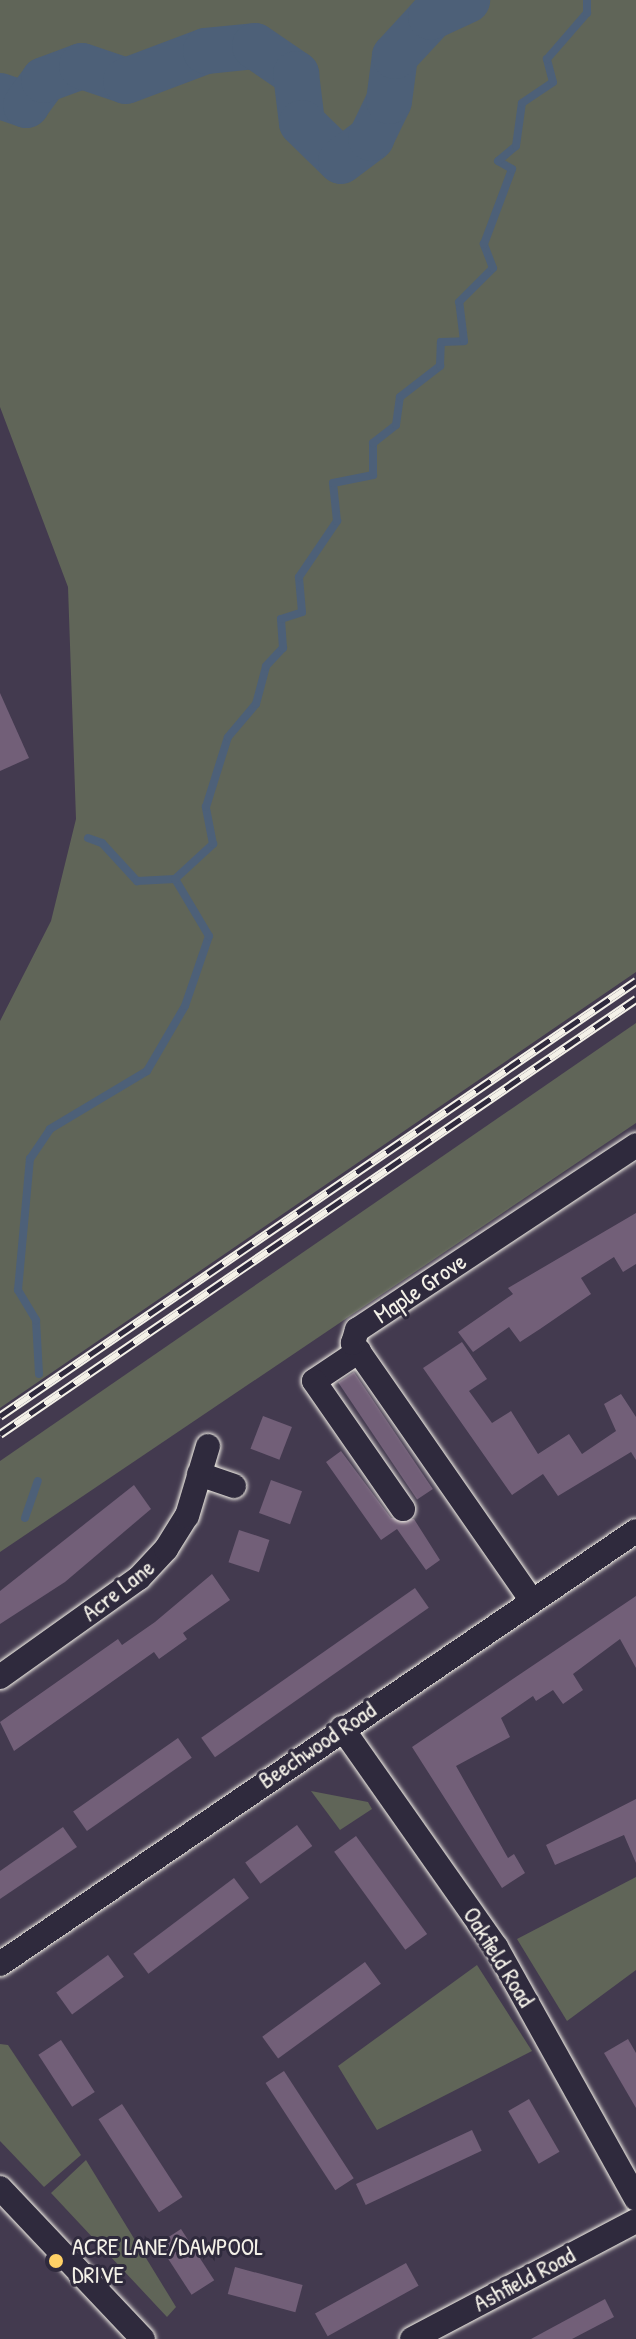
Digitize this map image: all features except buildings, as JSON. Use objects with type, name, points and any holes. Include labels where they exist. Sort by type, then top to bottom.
[{"type":"street","name":"Maple Grove","points":[[532,1601],[359,1351],[357,1330],[636,1145]]},
{"type":"street","points":[[359,1351],[314,1381],[403,1509]]},
{"type":"street","name":"Acre Lane","points":[[0,1677],[139,1578],[187,1516],[208,1446]]},
{"type":"street","points":[[199,1474],[234,1486]]},
{"type":"street","name":"Beechwood Road","points":[[0,1964],[342,1728],[636,1531]]},
{"type":"street","name":"Oakfield Road","points":[[342,1728],[496,1947],[636,2199]]},
{"type":"street","points":[[0,2188],[143,2339]]},
{"type":"street","name":"Ashfield Road","points":[[412,2339],[636,2221]]},
{"type":"green space","points":[[0,0],[636,0],[636,972],[0,1408],[0,1021],[51,921],[76,819],[68,587],[0,407]]},
{"type":"green space","points":[[636,1023],[636,1123],[0,1552],[0,1461]]},
{"type":"green space","points":[[311,1791],[368,1802],[372,1809],[340,1830]]},
{"type":"green space","points":[[636,1877],[636,1970],[567,2021],[517,1939]]},
{"type":"green space","points":[[477,1965],[532,2051],[377,2130],[338,2066]]},
{"type":"green space","points":[[0,2044],[8,2045],[81,2155],[44,2187],[0,2141]]},
{"type":"green space","points":[[86,2160],[176,2307],[167,2317],[51,2193]]},
{"type":"waterway","points":[[0,96],[26,105],[44,80],[82,66],[126,81],[206,51],[255,46],[296,74],[302,123],[341,161],[371,138],[389,101],[395,56],[431,17],[467,0]]},
{"type":"waterway","points":[[39,1374],[36,1320],[18,1290],[30,1159],[50,1129],[147,1071],[185,1006],[209,936],[175,879],[213,844],[206,807],[228,737],[256,704],[266,666],[283,648],[281,619],[302,612],[299,577],[337,521],[333,483],[373,475],[373,443],[396,425],[400,397],[440,366],[441,342],[464,341],[459,302],[493,268],[484,244],[512,169],[498,161],[516,146],[522,103],[553,82],[547,59],[587,13],[587,0]]},
{"type":"waterway","points":[[88,838],[102,843],[137,881],[175,879]]},
{"type":"waterway","points":[[25,1518],[38,1481]]},
{"type":"railway","points":[[0,1416],[636,981]]},
{"type":"railway","points":[[0,1434],[636,999]]},
{"type":"place","name":"ACRE LANE/DAWPOOL DRIVE","points":[[56,2261]]}]
